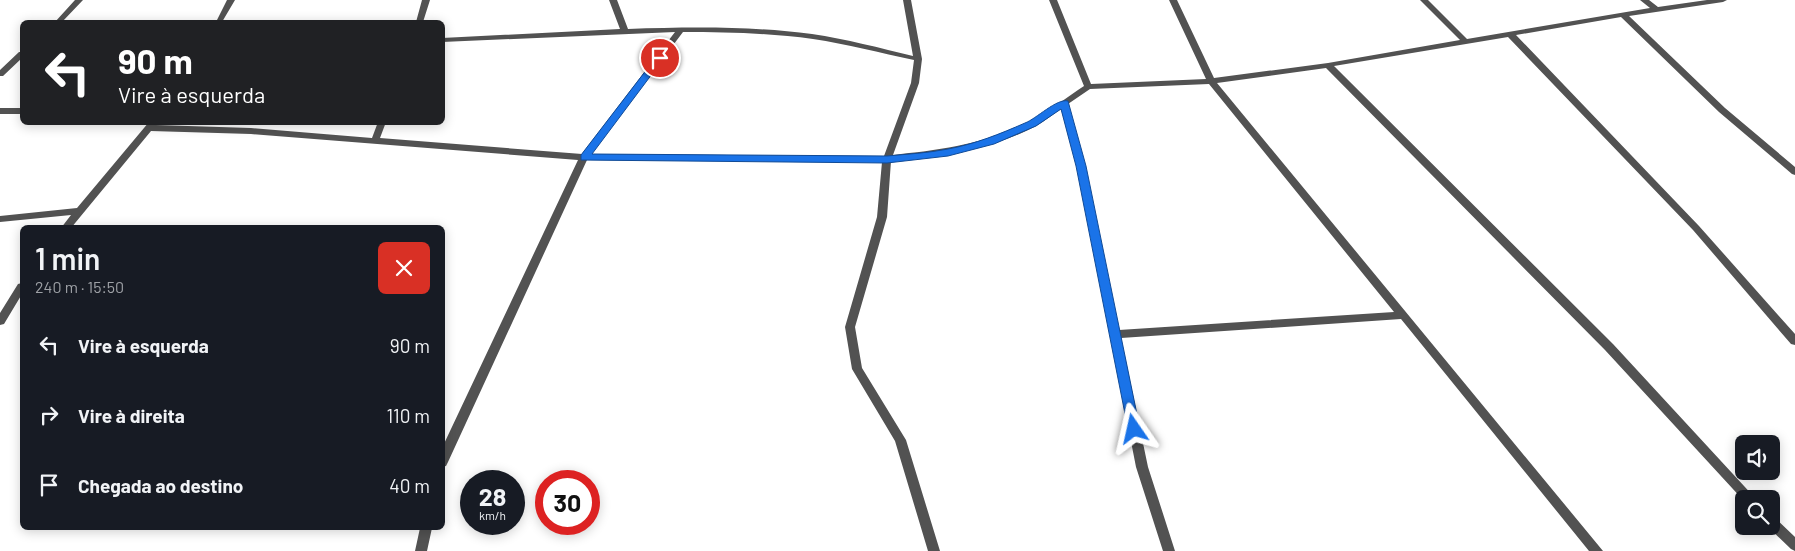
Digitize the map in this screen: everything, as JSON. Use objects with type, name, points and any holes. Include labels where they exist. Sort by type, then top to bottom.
[{"type":"street","points":[[60,20],[79,0]]},
{"type":"street","points":[[220,20],[231,0]]},
{"type":"street","points":[[420,20],[426,0]]},
{"type":"street","points":[[613,0],[625,32]]},
{"type":"street","points":[[908,0],[918,59],[915,83],[887,159],[882,217],[850,327],[856,369],[900,440],[934,551]]},
{"type":"street","points":[[1053,0],[1088,87]]},
{"type":"street","points":[[1173,0],[1211,81],[1597,551]]},
{"type":"street","points":[[1424,0],[1465,42]]},
{"type":"street","points":[[1644,0],[1656,9]]},
{"type":"street","points":[[68,225],[151,125],[375,140],[584,157],[887,159],[948,152],[990,142],[1032,124],[1088,87],[1211,81],[1328,65],[1656,9],[1723,0]]},
{"type":"street","points":[[1622,15],[1722,110],[1795,172]]},
{"type":"street","points":[[445,456],[584,157],[681,30]]},
{"type":"street","points":[[445,40],[681,30],[800,35],[918,59]]},
{"type":"street","points":[[1510,34],[1696,228],[1795,341]]},
{"type":"street","points":[[0,74],[20,56]]},
{"type":"street","points":[[1328,65],[1609,347],[1742,490]]},
{"type":"street","points":[[1064,103],[1081,166],[1142,467],[1168,551]]},
{"type":"street","points":[[0,111],[20,111]]},
{"type":"street","points":[[375,140],[381,125]]},
{"type":"street","points":[[0,219],[78,211]]},
{"type":"street","points":[[0,321],[20,290]]},
{"type":"street","points":[[1115,334],[1403,315]]},
{"type":"street","points":[[420,551],[425,530]]},
{"type":"street","points":[[1780,531],[1795,545]]},
{"type":"route","points":[[660,58],[584,157],[887,159],[918,156],[948,152],[990,142],[1032,124],[1064,103],[1081,166],[1134,429]]}]
